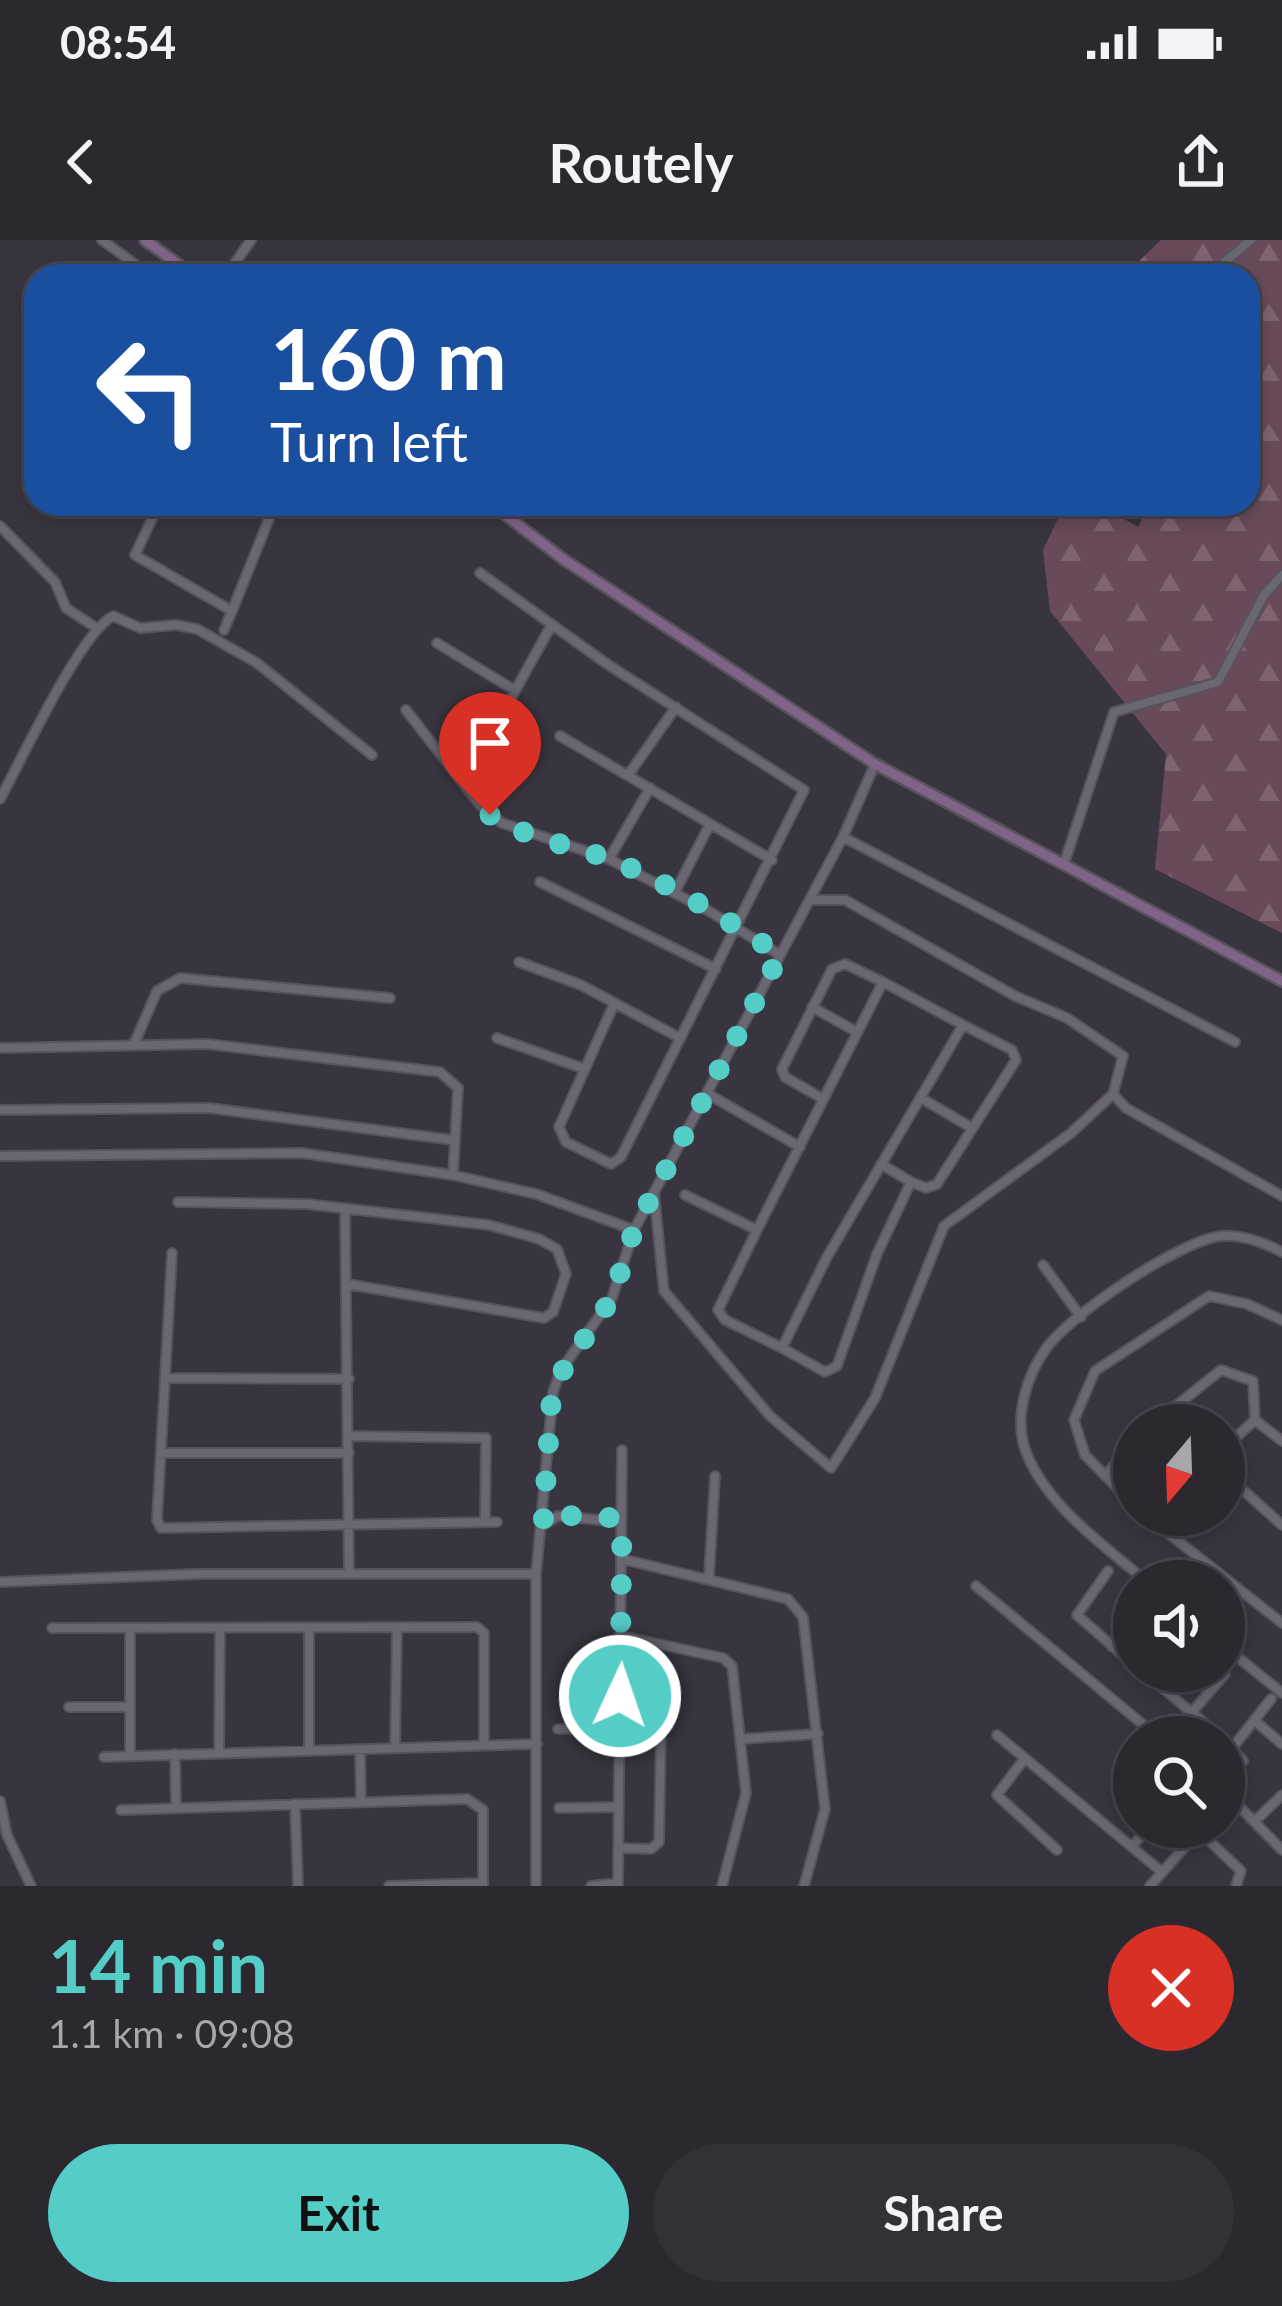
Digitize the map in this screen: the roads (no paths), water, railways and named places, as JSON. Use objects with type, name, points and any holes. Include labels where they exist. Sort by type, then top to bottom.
[{"type":"main road","points":[[145,240],[172,264]]},
{"type":"main road","points":[[506,516],[563,560],[875,764],[1282,981]]},
{"type":"street","points":[[101,240],[134,264]]},
{"type":"street","points":[[1222,264],[1251,240]]},
{"type":"street","points":[[153,516],[135,555],[232,611]]},
{"type":"street","points":[[224,630],[270,516]]},
{"type":"street","points":[[0,526],[55,582],[65,608],[98,629]]},
{"type":"street","points":[[480,573],[551,626],[804,790],[621,1157],[611,1164],[566,1142],[560,1132],[582,1068],[614,1004]]},
{"type":"street","points":[[1064,864],[1114,712],[1218,682],[1264,596],[1282,575]]},
{"type":"street","points":[[0,799],[98,629],[113,616],[140,628],[176,625],[197,629],[256,663],[372,755]]},
{"type":"street","points":[[485,745],[551,626]]},
{"type":"street","points":[[437,644],[514,690]]},
{"type":"street","points":[[629,774],[676,706]]},
{"type":"street","points":[[406,710],[490,815],[515,829],[609,859],[738,927],[780,955]]},
{"type":"street","points":[[560,736],[772,860]]},
{"type":"street","points":[[536,1886],[536,1574],[551,1404],[560,1373],[612,1298],[634,1230],[843,837],[875,764]]},
{"type":"street","points":[[609,859],[650,788]]},
{"type":"street","points":[[675,892],[710,824]]},
{"type":"street","points":[[843,837],[1234,1042]]},
{"type":"street","points":[[540,882],[716,969]]},
{"type":"street","points":[[654,1193],[664,1291],[770,1416],[831,1468],[875,1397],[944,1226],[1071,1133],[1113,1094],[1123,1056],[1072,1021],[1015,996],[845,899],[810,900]]},
{"type":"street","points":[[519,962],[680,1038]]},
{"type":"street","points":[[823,1099],[782,1072],[839,963],[1012,1050],[1016,1060],[938,1184],[926,1188],[881,1164]]},
{"type":"street","points":[[134,1044],[157,991],[180,978],[390,998]]},
{"type":"street","points":[[883,982],[718,1310],[725,1319],[825,1372],[835,1370],[877,1254],[911,1182]]},
{"type":"street","points":[[812,1007],[857,1032]]},
{"type":"street","points":[[782,1348],[963,1024]]},
{"type":"street","points":[[497,1039],[582,1068]]},
{"type":"street","points":[[0,1048],[206,1044],[440,1072],[458,1088],[453,1175]]},
{"type":"street","points":[[708,1094],[800,1147]]},
{"type":"street","points":[[1113,1094],[1158,1130],[1282,1196]]},
{"type":"street","points":[[921,1098],[972,1128]]},
{"type":"street","points":[[0,1110],[209,1108],[454,1140]]},
{"type":"street","points":[[0,1156],[302,1153],[453,1175],[536,1194],[634,1230]]},
{"type":"street","points":[[685,1195],[757,1230]]},
{"type":"street","points":[[178,1202],[298,1203],[489,1225],[539,1239],[557,1250],[566,1274],[553,1312],[544,1318],[347,1284]]},
{"type":"street","points":[[345,1210],[349,1573]]},
{"type":"street","points":[[1123,1560],[1047,1490],[1023,1442],[1027,1387],[1047,1347],[1153,1266],[1207,1239],[1244,1237],[1282,1252]]},
{"type":"street","points":[[172,1253],[161,1528],[491,1522],[486,1438],[349,1436]]},
{"type":"street","points":[[1043,1265],[1081,1317]]},
{"type":"street","points":[[1113,1484],[1085,1455],[1074,1420],[1095,1371],[1209,1296],[1247,1304],[1282,1320]]},
{"type":"street","points":[[1177,1404],[1221,1370],[1253,1381],[1255,1420],[1282,1441]]},
{"type":"street","points":[[166,1378],[349,1379]]},
{"type":"street","points":[[1245,1429],[1255,1420]]},
{"type":"street","points":[[591,1886],[618,1885],[622,1450]]},
{"type":"street","points":[[161,1453],[349,1453]]},
{"type":"street","points":[[1105,1476],[1113,1467]]},
{"type":"street","points":[[709,1576],[715,1476]]},
{"type":"street","points":[[1245,1492],[1282,1525]]},
{"type":"street","points":[[543,1526],[558,1516],[614,1518],[622,1523]]},
{"type":"street","points":[[1171,1536],[1282,1624]]},
{"type":"street","points":[[622,1559],[709,1576],[788,1599],[797,1607],[806,1625],[825,1809],[805,1886]]},
{"type":"street","points":[[1108,1571],[1077,1615],[1112,1647]]},
{"type":"street","points":[[0,1582],[349,1573],[536,1574]]},
{"type":"street","points":[[976,1586],[1133,1716]]},
{"type":"street","points":[[52,1628],[483,1630],[484,1745]]},
{"type":"street","points":[[308,1628],[309,1751]]},
{"type":"street","points":[[395,1747],[397,1628]]},
{"type":"street","points":[[219,1753],[220,1629]]},
{"type":"street","points":[[130,1630],[130,1756]]},
{"type":"street","points":[[622,1636],[728,1661],[746,1793],[722,1886]]},
{"type":"street","points":[[1245,1663],[1282,1693]]},
{"type":"street","points":[[1172,1692],[1197,1716]]},
{"type":"street","points":[[1192,1712],[1209,1692]]},
{"type":"street","points":[[1245,1732],[1271,1699]]},
{"type":"street","points":[[69,1707],[129,1707]]},
{"type":"street","points":[[1254,1720],[1282,1744]]},
{"type":"street","points":[[558,1729],[661,1726],[659,1842],[651,1849],[618,1848]]},
{"type":"street","points":[[740,1739],[818,1734]]},
{"type":"street","points":[[998,1736],[1113,1830]]},
{"type":"street","points":[[104,1757],[537,1744]]},
{"type":"street","points":[[360,1749],[361,1802]]},
{"type":"street","points":[[175,1754],[176,1807]]},
{"type":"street","points":[[1025,1758],[997,1796],[1057,1850]]},
{"type":"street","points":[[1256,1820],[1282,1795]]},
{"type":"street","points":[[121,1810],[467,1799],[478,1803],[483,1810],[483,1885],[389,1886]]},
{"type":"street","points":[[0,1801],[3,1836],[31,1886]]},
{"type":"street","points":[[296,1804],[298,1886]]},
{"type":"street","points":[[560,1808],[619,1807]]},
{"type":"street","points":[[1245,1809],[1281,1847]]},
{"type":"street","points":[[1150,1886],[1198,1831],[1241,1871],[1236,1886]]},
{"type":"street","points":[[1134,1848],[1162,1872]]}]
